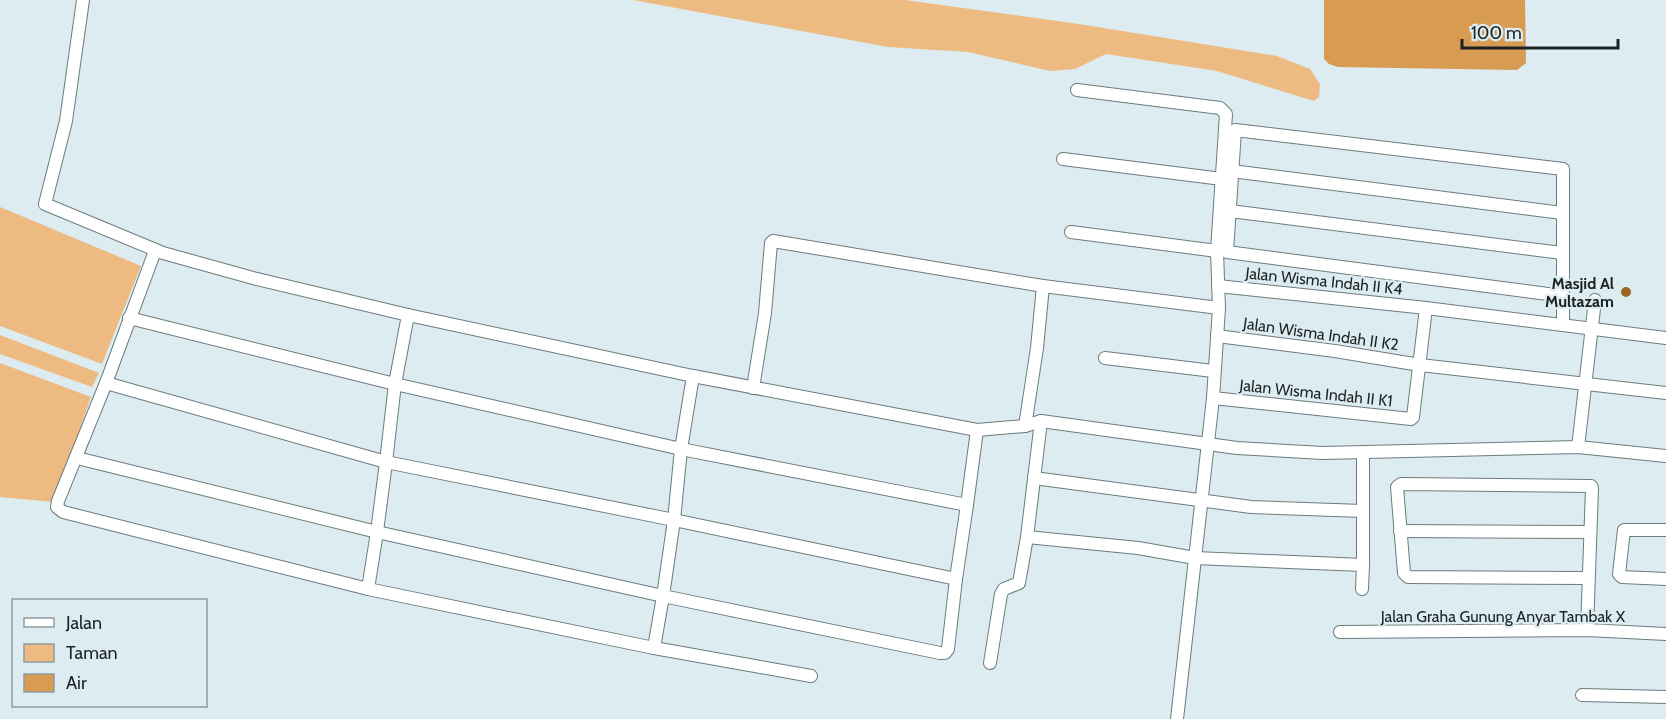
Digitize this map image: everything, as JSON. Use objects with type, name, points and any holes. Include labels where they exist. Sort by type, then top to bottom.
[{"type":"street","points":[[84,0],[66,121],[45,204],[155,250],[253,278],[408,315],[693,376],[977,430],[1025,426],[1041,421],[1237,448],[1300,452],[1363,453],[1578,447],[1666,456]]},
{"type":"street","points":[[1077,90],[1220,108],[1226,114],[1217,251],[1219,308],[1213,398],[1177,719]]},
{"type":"street","points":[[1563,296],[1227,252],[1235,130],[1563,169],[1562,213],[1562,253],[1563,296],[1563,325]]},
{"type":"street","points":[[1063,159],[1222,179]]},
{"type":"street","points":[[1232,171],[1562,213]]},
{"type":"street","points":[[1230,211],[1562,253]]},
{"type":"street","points":[[1071,232],[1217,251]]},
{"type":"street","points":[[753,388],[773,241],[1043,286],[1219,308]]},
{"type":"street","points":[[155,250],[106,383],[58,501],[57,507],[63,512],[368,589],[654,648],[811,676]]},
{"type":"street","points":[[1025,426],[1037,348],[1043,286]]},
{"type":"street","name":"Jalan Wisma Indah II K4","points":[[1218,286],[1426,308],[1666,338]]},
{"type":"street","points":[[1578,447],[1595,300]]},
{"type":"street","name":"Jalan Wisma Indah II K1","points":[[1213,398],[1408,419],[1413,417],[1426,308]]},
{"type":"street","points":[[368,589],[378,532],[395,384],[408,315]]},
{"type":"street","points":[[129,318],[395,384],[681,449],[967,504]]},
{"type":"street","name":"Jalan Wisma Indah II K2","points":[[1217,336],[1335,351],[1420,365],[1666,393]]},
{"type":"street","points":[[1105,358],[1214,372]]},
{"type":"street","points":[[654,648],[693,376]]},
{"type":"street","points":[[106,383],[386,462],[956,579]]},
{"type":"street","points":[[990,663],[1001,594],[1004,589],[1018,583],[1027,537],[1041,421]]},
{"type":"street","points":[[77,458],[378,532],[663,596],[945,653],[948,649],[977,430]]},
{"type":"street","points":[[1362,589],[1363,453]]},
{"type":"street","points":[[1034,478],[1251,507],[1364,511]]},
{"type":"street","points":[[1587,630],[1589,578],[1590,532],[1592,488],[1588,484],[1401,484],[1397,487],[1404,573],[1408,577],[1589,578]]},
{"type":"street","points":[[1666,530],[1626,529],[1623,531],[1620,576],[1666,579]]},
{"type":"street","points":[[1400,531],[1590,532]]},
{"type":"street","points":[[1027,537],[1138,548],[1195,558],[1363,566]]},
{"type":"street","name":"Jalan Graha Gunung Anyar Tambak X","points":[[1340,632],[1587,630],[1666,634]]},
{"type":"street","points":[[1582,695],[1666,697]]},
{"type":"green space","points":[[633,0],[905,0],[1079,24],[1277,56],[1310,69],[1320,84],[1319,97],[1314,101],[1217,71],[1106,54],[1075,69],[1050,71],[968,52],[888,47]]},
{"type":"green space","points":[[0,207],[141,266],[102,364],[0,326]]},
{"type":"green space","points":[[0,335],[99,373],[92,387],[0,354]]},
{"type":"green space","points":[[0,363],[91,397],[54,502],[0,497]]},
{"type":"water","points":[[1324,0],[1525,0],[1526,63],[1517,70],[1338,67],[1329,64],[1324,59]]},
{"type":"place","name":"Masjid Al Multazam","points":[[1626,292]]}]
